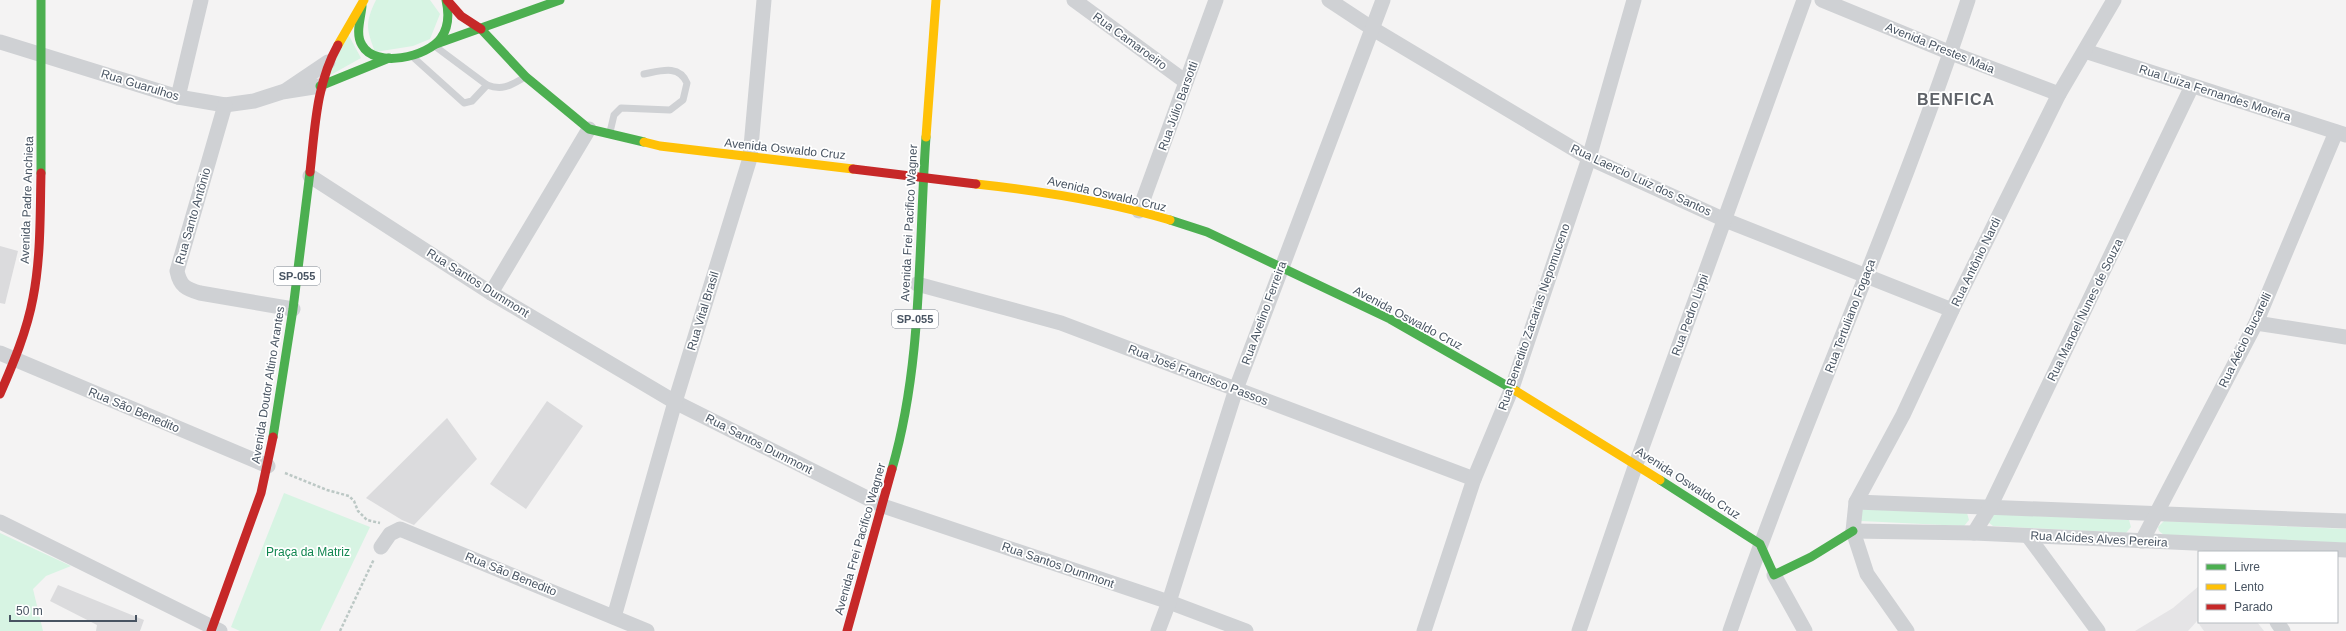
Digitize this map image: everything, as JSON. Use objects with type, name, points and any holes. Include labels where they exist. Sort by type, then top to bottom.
[{"type":"street","name":"Avenida Padre Anchieta","points":[[0,394],[14,360],[33,299],[40,234],[42,55],[41,0]]},
{"type":"street","points":[[178,97],[201,0]]},
{"type":"street","points":[[435,45],[446,27],[448,17],[446,0]]},
{"type":"street","name":"Avenida Oswaldo Cruz","points":[[446,0],[461,16],[481,29],[526,77],[589,129],[660,146],[750,158],[922,176],[1055,193],[1139,211],[1207,232],[1390,319],[1512,388],[1636,464],[1760,544]]},
{"type":"street","points":[[435,45],[560,0]]},
{"type":"street","name":"Rua Vital Brasil","points":[[614,617],[675,402],[750,158],[764,0]]},
{"type":"street","name":"Avenida Frei Pacifico Wagner","points":[[847,631],[904,428],[913,366],[922,176],[936,0]]},
{"type":"street","name":"Rua Camaroeiro","points":[[1074,0],[1186,82]]},
{"type":"street","name":"Rua Júlio Barsotti","points":[[1139,211],[1216,0]]},
{"type":"street","name":"Rua Laercio Luiz dos Santos","points":[[1329,0],[1373,29],[1589,158],[1725,220],[1952,310]]},
{"type":"street","name":"Rua Avelino Ferreira","points":[[1158,631],[1169,602],[1236,389],[1383,0]]},
{"type":"street","name":"Rua Benedito Zacarias Nepomuceno","points":[[1424,631],[1474,479],[1512,388],[1589,158],[1634,0]]},
{"type":"street","name":"Rua Pedro Lippi","points":[[1579,631],[1636,464],[1804,0]]},
{"type":"street","name":"Avenida Prestes Maia","points":[[1822,0],[1951,53],[2059,94]]},
{"type":"street","name":"Rua Tertuliano Fogaça","points":[[1730,631],[1760,544],[1866,276],[1951,53],[1968,0]]},
{"type":"street","name":"Rua Antônio Nardi","points":[[1853,530],[1856,502],[1903,415],[1952,310],[2059,94],[2114,0]]},
{"type":"street","name":"SP-055","points":[[363,1],[359,28],[362,46],[372,56],[389,58]]},
{"type":"street","name":"SP-055","points":[[320,86],[328,62],[363,1]]},
{"type":"street","name":"Rua Guarulhos","points":[[0,42],[178,97],[225,105],[254,101],[282,92]]},
{"type":"street","name":"SP-055","points":[[320,86],[389,58],[410,55],[435,45]]},
{"type":"street","name":"Rua Luiza Fernandes Moreira","points":[[2085,51],[2341,133]]},
{"type":"street","points":[[282,92],[328,62]]},
{"type":"street","points":[[282,92],[320,86]]},
{"type":"street","name":"Avenida Doutor Altino Arantes","points":[[214,630],[261,493],[268,466],[293,309],[320,86]]},
{"type":"street","name":"Rua Manoel Nunes de Souza","points":[[1974,533],[1990,508],[2192,86]]},
{"type":"street","name":"Rua Santo Antônio","points":[[225,105],[176,271],[179,281],[185,288],[200,293],[293,309]]},
{"type":"street","points":[[491,293],[589,129]]},
{"type":"street","name":"Rua Aécio Bucarelli","points":[[2142,542],[2155,513],[2256,323],[2341,133]]},
{"type":"street","name":"Rua Santos Dummont","points":[[310,176],[491,293],[675,402],[883,506],[1169,602],[1246,631]]},
{"type":"street","name":"Rua José Francisco Passos","points":[[917,284],[1061,324],[1474,479]]},
{"type":"street","points":[[2256,323],[2346,337]]},
{"type":"street","name":"Rua São Benedito","points":[[0,353],[268,466]]},
{"type":"street","points":[[1856,502],[2346,521]]},
{"type":"street","points":[[0,522],[214,630]]},
{"type":"street","points":[[381,546],[390,534],[400,528]]},
{"type":"street","name":"Rua São Benedito","points":[[400,528],[647,631]]},
{"type":"street","points":[[1774,575],[1811,557],[1853,530],[1867,574],[1907,631]]},
{"type":"street","name":"Rua Alcides Alves Pereira","points":[[1853,530],[1974,533],[2142,542],[2226,549],[2346,550]]},
{"type":"street","points":[[2028,536],[2098,631]]},
{"type":"street","points":[[1760,544],[1774,575],[1805,631]]},
{"type":"lane","points":[[435,45],[487,85],[502,89],[526,77]]},
{"type":"lane","points":[[410,55],[464,104],[472,101],[487,85]]},
{"type":"lane","points":[[609,134],[614,115],[621,108],[670,110],[683,100],[687,83],[680,73],[670,70],[644,74]]},
{"type":"path","points":[[268,466],[327,490],[349,496],[354,501],[358,511],[367,520],[400,528]]},
{"type":"path","points":[[340,631],[381,546]]},
{"type":"shaded area","points":[[2198,587],[2198,622],[2197,621],[2188,631],[2135,631],[2173,608]]},
{"type":"shaded area","points":[[2198,623],[2258,623],[2264,631],[2204,631]]},
{"type":"green space","points":[[376,0],[430,0],[440,14],[430,39],[413,46],[375,52],[368,31],[368,20]]},
{"type":"green space","points":[[348,34],[361,58],[327,77]]},
{"type":"green space","name":"Praça da Matriz","points":[[284,493],[370,527],[320,631],[240,631],[231,627]]},
{"type":"green space","points":[[1858,509],[1967,513],[1969,520],[1964,526],[1861,521]]},
{"type":"green space","points":[[1990,514],[2129,520],[2131,527],[2126,533],[1993,526],[1988,522]]},
{"type":"green space","points":[[2164,521],[2346,529],[2346,543],[2164,535],[2159,531],[2158,527]]},
{"type":"green space","points":[[0,533],[71,566],[46,576],[33,589],[43,631],[0,631]]},
{"type":"building","points":[[0,246],[18,251],[5,304],[0,303]]},
{"type":"building","points":[[547,401],[583,426],[526,509],[490,484]]},
{"type":"building","points":[[447,418],[477,459],[414,525],[402,520],[366,498]]},
{"type":"building","points":[[58,585],[144,620],[140,631],[96,631],[97,625],[50,601]]},
{"type":"traffic: fast","points":[[41,0],[41,173]]},
{"type":"traffic: fast","points":[[362,6],[359,26],[359,36],[362,45],[369,52],[378,57],[402,58],[425,50],[434,45],[441,38],[446,29],[448,20],[446,0]]},
{"type":"traffic: fast","points":[[436,44],[560,0]]},
{"type":"traffic: fast","points":[[481,29],[526,77],[589,129],[644,142]]},
{"type":"traffic: fast","points":[[320,86],[389,58]]},
{"type":"traffic: fast","points":[[892,469],[902,429],[914,346],[918,304],[926,137]]},
{"type":"traffic: fast","points":[[273,437],[293,309],[310,172]]},
{"type":"traffic: fast","points":[[1170,220],[1207,232],[1390,319],[1516,391]]},
{"type":"traffic: fast","points":[[1660,480],[1760,544],[1774,575],[1811,557],[1853,531]]},
{"type":"traffic: slow","points":[[338,45],[364,0]]},
{"type":"traffic: slow","points":[[926,137],[936,0]]},
{"type":"traffic: slow","points":[[644,142],[660,146],[853,169]]},
{"type":"traffic: slow","points":[[976,184],[1025,190],[1098,202],[1170,220]]},
{"type":"traffic: slow","points":[[1516,391],[1660,480]]},
{"type":"traffic: jam","points":[[447,0],[461,16],[481,29]]},
{"type":"traffic: jam","points":[[310,172],[315,123],[321,91],[325,75],[338,45]]},
{"type":"traffic: jam","points":[[853,169],[976,184]]},
{"type":"traffic: jam","points":[[0,394],[15,359],[23,335],[36,283],[39,251],[41,173]]},
{"type":"traffic: jam","points":[[211,631],[261,493],[273,437]]},
{"type":"traffic: jam","points":[[847,631],[892,469]]},
{"type":"district","name":"BENFICA","points":[[1956,99]]}]
